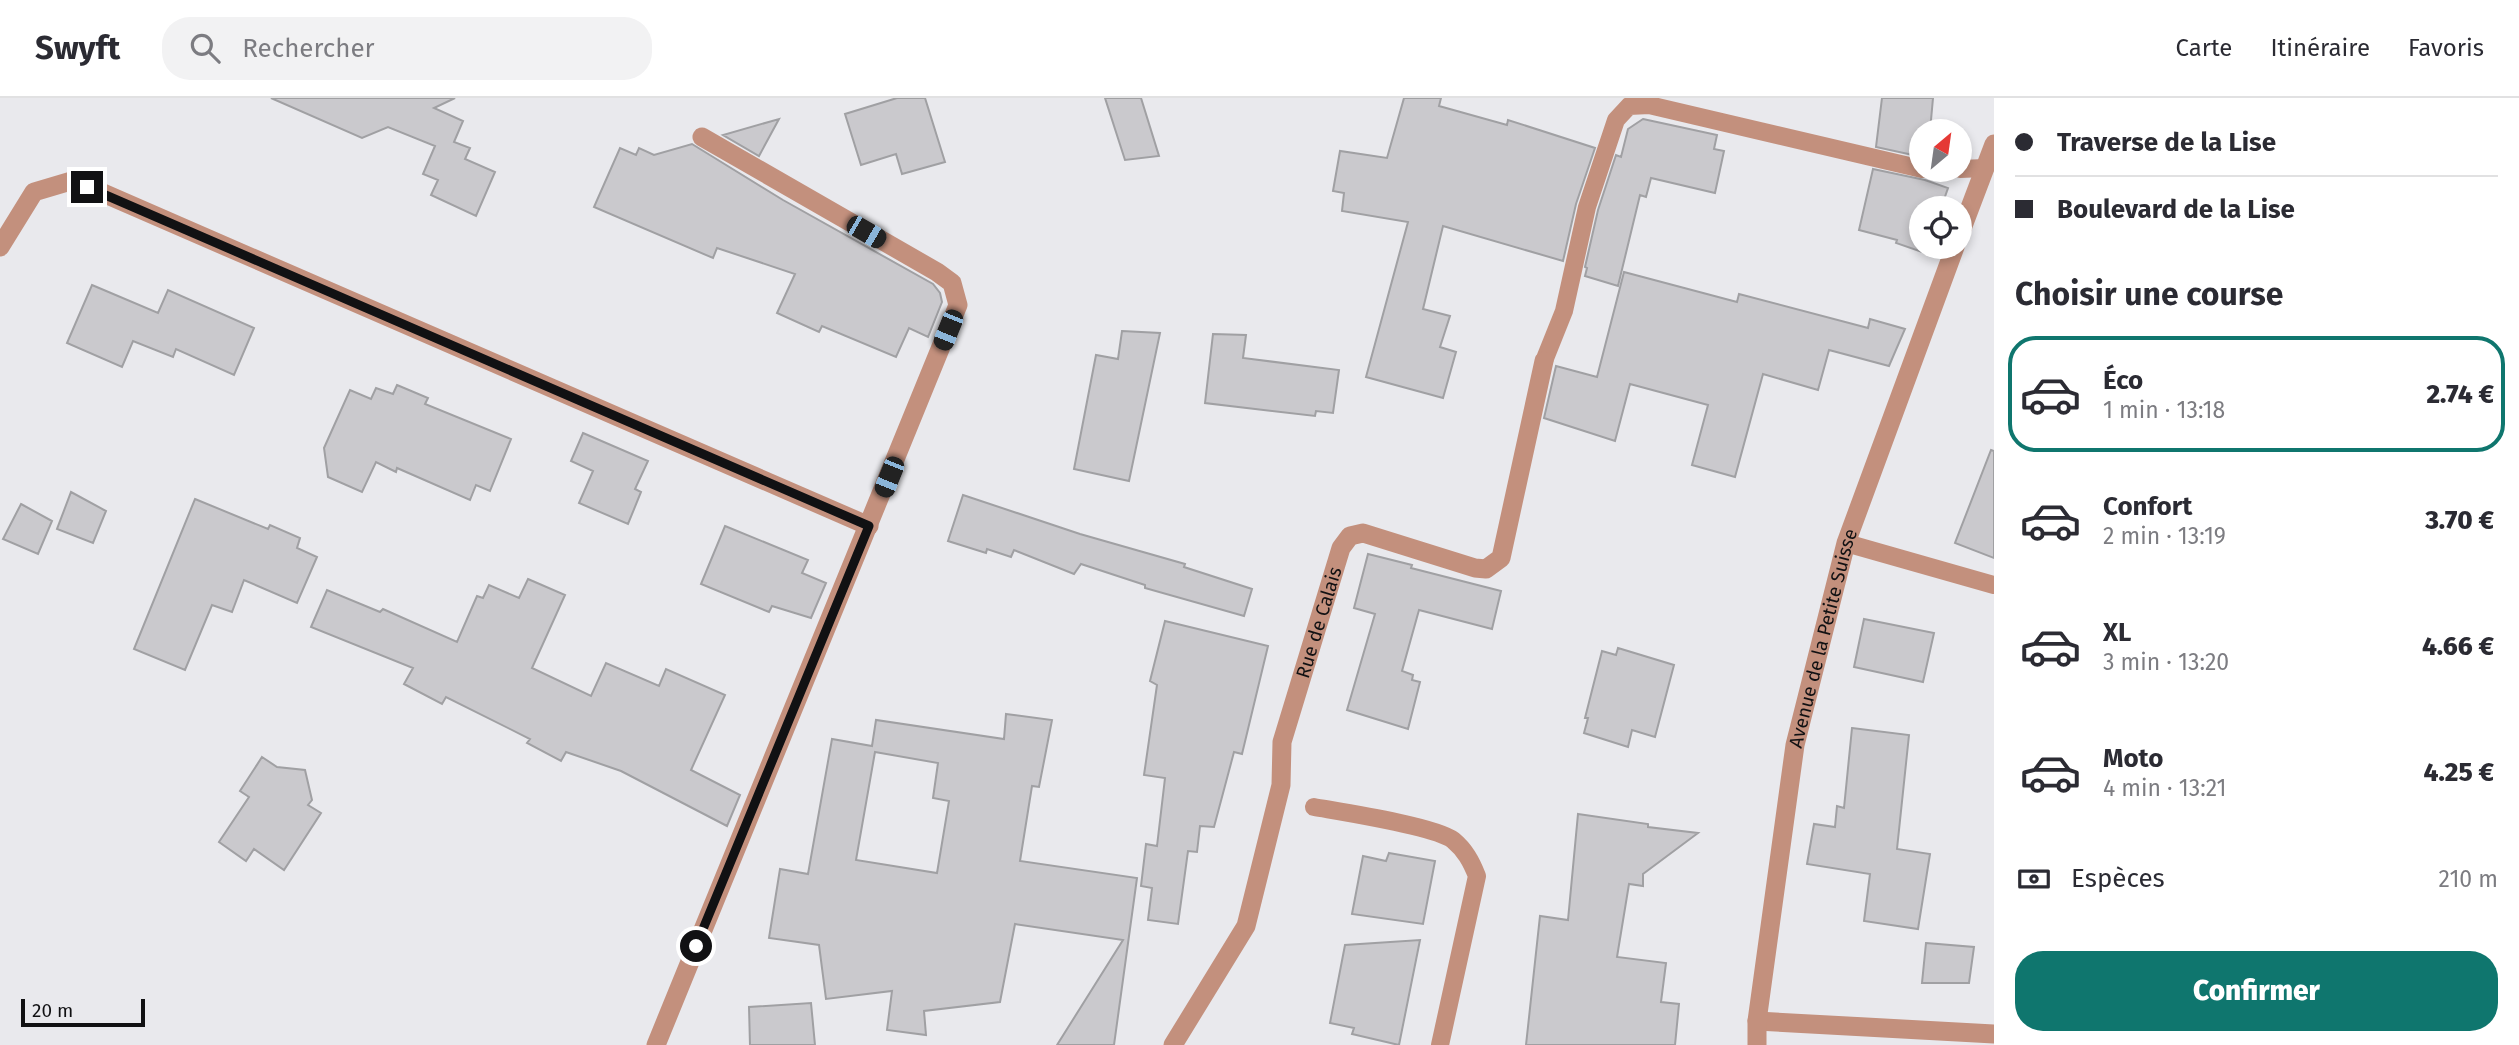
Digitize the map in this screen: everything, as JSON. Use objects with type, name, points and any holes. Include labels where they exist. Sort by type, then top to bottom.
[{"type":"street","points":[[656,1045],[958,305],[952,283],[702,136]]},
{"type":"street","points":[[1972,201],[1994,144]]},
{"type":"street","points":[[0,247],[34,192],[71,181],[116,198],[869,526]]},
{"type":"street","name":"Avenue de la Petite Suisse","points":[[1756,1045],[1756,1021],[1795,745],[1846,543],[1951,259]]},
{"type":"street","name":"Rue de Calais","points":[[1173,1045],[1246,926],[1281,785],[1282,742],[1340,548],[1350,536],[1363,533],[1475,568],[1486,569],[1501,558],[1544,360]]},
{"type":"street","points":[[1756,1021],[1994,1034]]},
{"type":"lane","points":[[1544,360],[1564,311],[1587,207],[1616,120],[1629,106],[1649,105],[1909,167]]},
{"type":"lane","points":[[1972,168],[1984,168]]},
{"type":"lane","points":[[1846,543],[1994,585]]},
{"type":"lane","points":[[1314,807],[1425,829],[1450,838],[1468,855],[1477,876],[1440,1045]]},
{"type":"building","points":[[271,98],[455,98],[434,108],[463,121],[454,142],[470,148],[465,159],[495,172],[476,216],[431,195],[438,180],[423,174],[435,146],[388,127],[362,138]]},
{"type":"building","points":[[897,98],[925,98],[945,162],[902,174],[896,154],[861,165],[845,114]]},
{"type":"building","points":[[1105,98],[1141,98],[1159,156],[1125,160]]},
{"type":"building","points":[[1404,98],[1441,98],[1439,106],[1507,125],[1508,120],[1595,148],[1576,204],[1563,261],[1443,226],[1423,309],[1450,316],[1440,347],[1456,352],[1443,398],[1366,377],[1408,222],[1342,211],[1344,193],[1333,191],[1340,151],[1387,158]]},
{"type":"building","points":[[1882,98],[1933,98],[1931,119],[1909,119],[1909,154],[1876,147]]},
{"type":"building","points":[[779,119],[759,156],[723,135]]},
{"type":"building","points":[[1643,119],[1717,135],[1714,149],[1724,151],[1715,193],[1651,178],[1646,197],[1640,195],[1618,286],[1585,276],[1585,267],[1598,210],[1616,155],[1621,157],[1628,129]]},
{"type":"building","points":[[692,144],[783,200],[933,284],[940,293],[942,302],[928,337],[909,328],[896,357],[822,326],[819,332],[777,313],[795,274],[717,248],[713,258],[594,207],[620,148],[636,155],[639,148],[654,155]]},
{"type":"building","points":[[1873,169],[1909,177],[1909,182],[1931,182],[1948,188],[1945,196],[1909,196],[1909,247],[1896,243],[1897,240],[1859,230]]},
{"type":"building","points":[[1624,272],[1737,302],[1739,294],[1868,328],[1870,319],[1905,329],[1889,366],[1829,350],[1818,390],[1763,374],[1735,477],[1692,465],[1708,405],[1630,384],[1615,441],[1544,418],[1556,366],[1597,377]]},
{"type":"building","points":[[92,285],[158,313],[168,290],[254,328],[234,375],[176,349],[173,357],[133,341],[122,367],[67,343]]},
{"type":"building","points":[[1122,331],[1160,333],[1129,481],[1074,469],[1096,355],[1118,359]]},
{"type":"building","points":[[1213,334],[1246,335],[1243,358],[1339,370],[1333,413],[1316,411],[1315,416],[1205,403]]},
{"type":"building","points":[[397,385],[428,398],[425,404],[511,439],[490,491],[476,485],[470,500],[397,468],[396,472],[376,462],[362,492],[328,477],[324,448],[350,390],[371,399],[376,388],[393,394]]},
{"type":"building","points":[[583,433],[648,461],[635,489],[641,492],[628,524],[579,503],[593,471],[571,461]]},
{"type":"building","points":[[1991,450],[1994,451],[1994,558],[1955,543]]},
{"type":"building","points":[[71,492],[106,511],[93,543],[57,529]]},
{"type":"building","points":[[963,495],[1080,534],[1185,564],[1184,567],[1252,589],[1244,616],[1145,588],[1145,585],[1081,564],[1074,574],[1014,550],[1011,557],[987,549],[986,553],[948,541]]},
{"type":"building","points":[[195,499],[268,529],[270,525],[300,538],[297,548],[317,557],[297,603],[244,580],[232,612],[212,605],[185,670],[134,649]]},
{"type":"building","points":[[21,504],[52,521],[38,554],[3,539]]},
{"type":"building","points":[[725,526],[808,560],[802,573],[826,583],[811,618],[772,606],[769,612],[701,584]]},
{"type":"building","points":[[1368,554],[1501,591],[1492,629],[1419,610],[1402,671],[1413,675],[1412,680],[1420,682],[1408,729],[1347,710],[1375,614],[1354,608]]},
{"type":"building","points":[[528,579],[565,595],[532,668],[591,696],[606,663],[659,686],[666,669],[725,695],[691,770],[740,795],[727,826],[621,771],[566,752],[561,761],[527,743],[530,739],[446,697],[442,704],[404,684],[413,668],[311,627],[327,590],[380,612],[383,609],[457,642],[477,596],[483,598],[489,585],[519,598]]},
{"type":"building","points":[[1864,619],[1934,633],[1923,682],[1854,667]]},
{"type":"building","points":[[1165,621],[1268,646],[1242,754],[1234,752],[1214,827],[1200,826],[1197,852],[1188,851],[1178,924],[1148,920],[1152,888],[1141,886],[1146,844],[1157,846],[1165,778],[1144,775],[1157,685],[1150,681]]},
{"type":"building","points":[[1618,648],[1674,665],[1655,737],[1632,730],[1628,747],[1584,733],[1588,718],[1585,718],[1602,651],[1616,655]]},
{"type":"building","points":[[1006,714],[1052,720],[1039,787],[1032,786],[1020,861],[1137,878],[1114,1045],[1057,1045],[1123,940],[1015,924],[1000,1002],[924,1011],[926,1035],[887,1030],[892,991],[826,999],[819,945],[769,938],[780,869],[808,874],[832,739],[872,746],[876,720],[1004,739]],"holes":[[[875,752],[938,763],[933,798],[949,801],[937,873],[856,860]]]},
{"type":"building","points":[[1852,728],[1909,735],[1897,849],[1930,854],[1918,929],[1864,921],[1870,874],[1807,864],[1814,824],[1835,827],[1837,806],[1844,808]]},
{"type":"building","points":[[262,757],[277,767],[305,770],[312,800],[308,805],[321,813],[284,870],[254,849],[246,861],[219,842],[249,797],[240,791]]},
{"type":"building","points":[[1578,814],[1698,833],[1643,874],[1643,886],[1629,884],[1617,957],[1666,963],[1661,1002],[1679,1004],[1675,1045],[1526,1045],[1540,916],[1568,920]]},
{"type":"building","points":[[1389,853],[1435,861],[1423,924],[1352,914],[1363,856],[1386,861]]},
{"type":"building","points":[[1420,940],[1399,1045],[1352,1034],[1354,1028],[1330,1023],[1345,945]]},
{"type":"building","points":[[1926,943],[1974,947],[1969,983],[1922,983]]},
{"type":"building","points":[[811,1003],[815,1045],[750,1045],[749,1007]]},
{"type":"route","points":[[87,187],[869,526],[696,946]]}]
